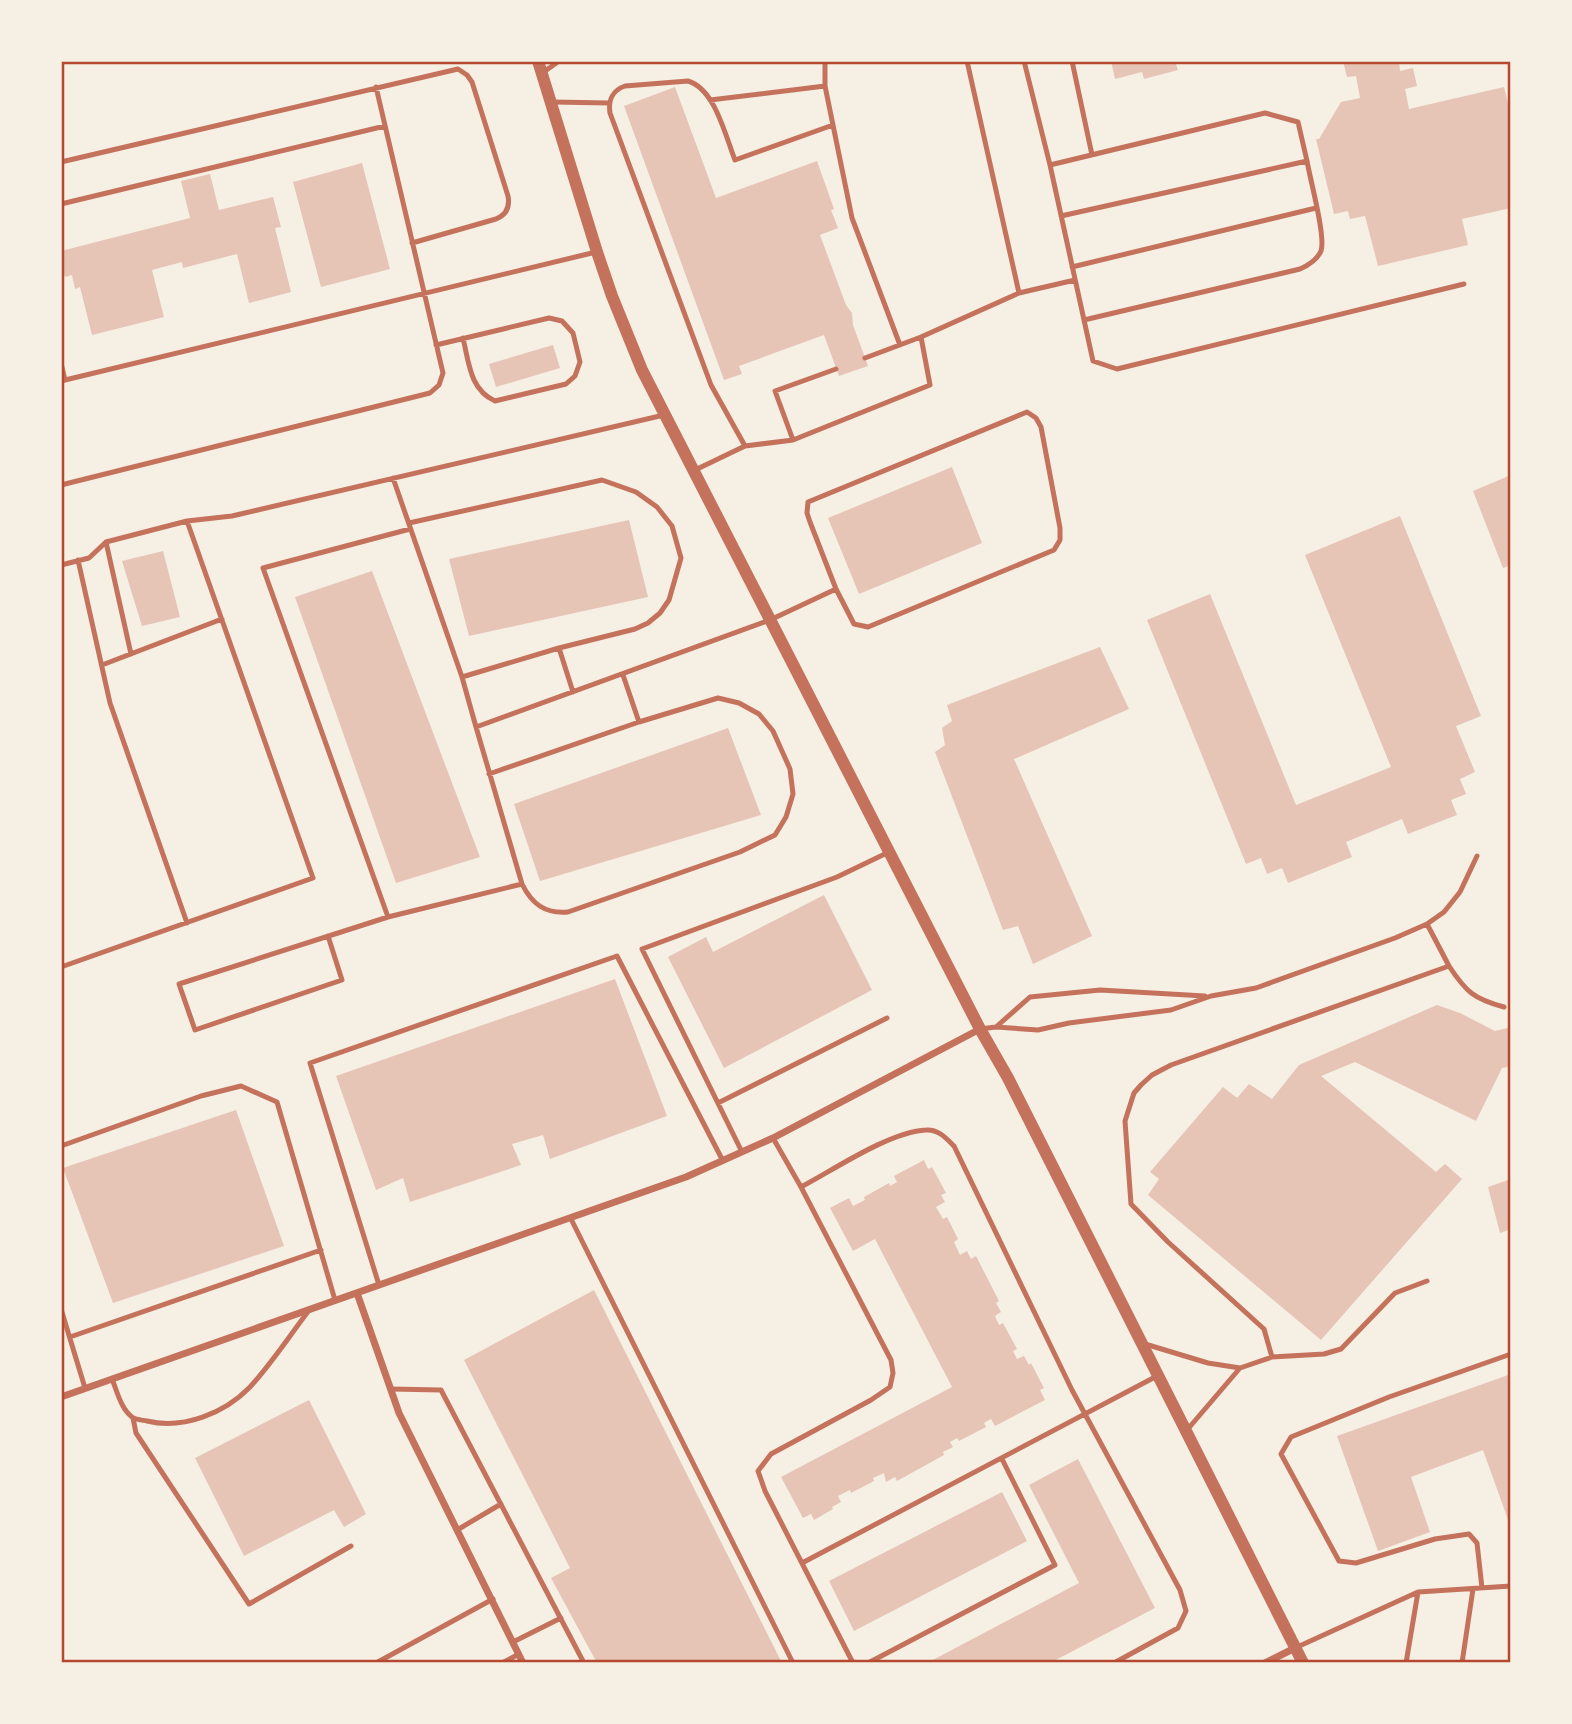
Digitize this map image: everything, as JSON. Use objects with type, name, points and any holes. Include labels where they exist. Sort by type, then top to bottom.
[{"type":"street","points":[[539,68],[597,252],[627,334],[664,415],[888,852],[1008,1078],[1303,1663]]},
{"type":"street","points":[[61,1397],[686,1177],[773,1138],[980,1029]]},
{"type":"street","points":[[357,1293],[390,1389],[425,1467],[523,1663]]},
{"type":"street","points":[[1265,1663],[1295,1648]]},
{"type":"lane","points":[[539,68],[559,61]]},
{"type":"lane","points":[[825,61],[825,86],[852,218],[900,345]]},
{"type":"lane","points":[[967,61],[1019,293]]},
{"type":"lane","points":[[1024,61],[1093,361],[1117,369],[1465,284]]},
{"type":"lane","points":[[1072,61],[1092,155]]},
{"type":"lane","points":[[61,162],[451,69],[466,73],[471,80],[508,196],[508,207],[500,217],[412,243]]},
{"type":"lane","points":[[745,446],[711,385],[610,113],[610,103],[615,92],[623,87],[688,81],[701,86],[710,100],[735,160],[833,125]]},
{"type":"lane","points":[[710,100],[825,86]]},
{"type":"lane","points":[[61,485],[430,393],[439,385],[443,373],[376,87]]},
{"type":"lane","points":[[550,102],[610,103]]},
{"type":"lane","points":[[1050,165],[1265,113],[1298,122],[1307,162],[1323,240],[1315,260],[1300,269],[1084,320]]},
{"type":"lane","points":[[61,204],[385,126]]},
{"type":"lane","points":[[1061,216],[1307,162]]},
{"type":"lane","points":[[1072,267],[1316,208]]},
{"type":"lane","points":[[61,363],[63,380],[597,252]]},
{"type":"lane","points":[[865,358],[921,337],[1019,293],[1075,280]]},
{"type":"lane","points":[[436,345],[463,338],[548,318],[562,321],[572,330],[580,365],[569,383],[495,401],[485,396],[473,380],[463,338]]},
{"type":"lane","points":[[693,471],[745,446],[793,440],[930,384],[921,337]]},
{"type":"lane","points":[[793,440],[775,391],[836,369]]},
{"type":"lane","points":[[1027,412],[1036,418],[1041,427],[1059,528],[1060,540],[1054,550],[868,627],[854,624],[836,589],[807,513],[808,502],[1027,412]]},
{"type":"lane","points":[[61,565],[89,558],[106,542],[187,521],[232,516],[664,415]]},
{"type":"lane","points":[[393,478],[462,677],[489,774],[522,884],[529,898],[541,908],[555,913],[568,912],[740,852],[775,835],[786,817],[793,794],[790,769],[773,731],[758,714],[739,703],[718,698],[639,722],[489,774]]},
{"type":"lane","points":[[388,917],[263,568],[409,526],[602,480],[636,492],[657,507],[672,527],[681,558],[669,600],[660,613],[635,629],[462,677]]},
{"type":"lane","points":[[61,967],[313,878],[187,521]]},
{"type":"lane","points":[[106,542],[131,654]]},
{"type":"lane","points":[[79,560],[110,703],[187,923]]},
{"type":"lane","points":[[476,727],[770,620],[836,589]]},
{"type":"lane","points":[[102,665],[222,619]]},
{"type":"lane","points":[[559,648],[573,692]]},
{"type":"lane","points":[[624,674],[639,722]]},
{"type":"lane","points":[[742,1152],[642,949],[837,877],[888,852]]},
{"type":"lane","points":[[980,1029],[996,1027],[1038,1030],[1069,1023],[1171,1010],[1211,996],[1256,988],[1427,924],[1444,912],[1460,892],[1477,856]]},
{"type":"lane","points":[[328,936],[342,981],[195,1030],[179,984],[328,936],[388,917],[522,884]]},
{"type":"lane","points":[[1427,924],[1449,966],[1468,991],[1481,1001],[1504,1007]]},
{"type":"lane","points":[[379,1285],[310,1063],[617,956],[723,1161]]},
{"type":"lane","points":[[1272,1357],[1264,1329],[1152,1227],[1131,1204],[1125,1121],[1134,1093],[1152,1075],[1171,1065],[1449,966]]},
{"type":"lane","points":[[996,1027],[1030,997],[1113,990],[1211,996]]},
{"type":"lane","points":[[718,1103],[887,1018]]},
{"type":"lane","points":[[61,1146],[201,1096],[240,1086],[277,1102],[335,1300]]},
{"type":"lane","points":[[801,1187],[887,1140],[927,1129],[939,1132],[954,1146],[1086,1416],[1180,1590],[1186,1611],[1178,1628],[1114,1663]]},
{"type":"lane","points":[[773,1138],[891,1360],[893,1373],[890,1387],[771,1454],[758,1471],[765,1491],[853,1663]]},
{"type":"lane","points":[[571,1219],[793,1663]]},
{"type":"lane","points":[[69,1337],[321,1250]]},
{"type":"lane","points":[[1140,1342],[1208,1363],[1240,1368],[1272,1357],[1324,1354],[1341,1349],[1395,1293],[1427,1282]]},
{"type":"lane","points":[[61,1309],[85,1388]]},
{"type":"lane","points":[[133,1418],[159,1424],[181,1424],[207,1415],[236,1399],[250,1387],[310,1309]]},
{"type":"lane","points":[[1482,1588],[1477,1543],[1469,1534],[1435,1539],[1356,1563],[1339,1561],[1281,1454],[1291,1437],[1389,1397],[1511,1354]]},
{"type":"lane","points":[[1185,1432],[1240,1368]]},
{"type":"lane","points":[[802,1563],[1086,1416],[1157,1376]]},
{"type":"lane","points":[[112,1379],[123,1406],[133,1418],[136,1433],[249,1604],[351,1546]]},
{"type":"lane","points":[[390,1389],[441,1390],[584,1663]]},
{"type":"lane","points":[[868,1663],[1055,1565],[1002,1459]]},
{"type":"lane","points":[[457,1530],[501,1504]]},
{"type":"lane","points":[[1295,1648],[1418,1592],[1511,1586]]},
{"type":"lane","points":[[1462,1663],[1473,1589]]},
{"type":"lane","points":[[1406,1663],[1418,1592]]},
{"type":"lane","points":[[376,1663],[493,1599]]},
{"type":"lane","points":[[513,1642],[561,1618]]},
{"type":"lane","points":[[502,1663],[519,1654]]},
{"type":"building","points":[[1111,61],[1185,62],[1176,64],[1178,70],[1144,79],[1142,72],[1115,79]]},
{"type":"building","points":[[1343,61],[1399,61],[1400,71],[1413,68],[1417,86],[1405,89],[1409,109],[1504,87],[1511,115],[1511,208],[1462,219],[1468,245],[1378,266],[1365,216],[1350,219],[1348,211],[1334,214],[1316,139],[1319,139],[1341,102],[1360,98],[1356,76],[1347,77]]},
{"type":"building","points":[[675,87],[716,198],[817,161],[838,228],[820,235],[846,305],[852,313],[853,325],[868,366],[839,376],[824,335],[739,366],[742,374],[724,380],[624,106]]},
{"type":"building","points":[[362,163],[390,269],[321,287],[293,182]]},
{"type":"building","points":[[210,174],[219,210],[273,197],[281,227],[275,228],[291,292],[249,303],[237,254],[183,268],[182,262],[152,270],[164,317],[92,335],[80,287],[75,289],[72,275],[65,277],[61,268],[61,251],[190,218],[181,181]]},
{"type":"building","points":[[553,345],[560,368],[496,387],[489,364]]},
{"type":"building","points":[[952,467],[982,543],[859,594],[828,518]]},
{"type":"building","points":[[1511,475],[1511,565],[1503,568],[1473,491]]},
{"type":"building","points":[[1400,516],[1481,716],[1456,726],[1475,772],[1460,779],[1466,794],[1451,800],[1457,815],[1408,834],[1402,819],[1346,842],[1352,857],[1288,883],[1282,868],[1267,874],[1261,858],[1246,864],[1147,620],[1210,594],[1296,805],[1391,767],[1305,555]]},
{"type":"building","points":[[629,520],[648,597],[469,636],[449,559]]},
{"type":"building","points":[[163,551],[180,617],[142,626],[122,561]]},
{"type":"building","points":[[372,571],[480,857],[396,883],[295,597]]},
{"type":"building","points":[[1100,647],[1129,709],[1014,759],[1092,936],[1033,964],[1018,926],[1003,930],[935,752],[945,745],[942,728],[952,721],[947,705]]},
{"type":"building","points":[[728,728],[761,815],[540,881],[514,804]]},
{"type":"building","points":[[824,895],[872,990],[724,1068],[668,957],[706,937],[713,952]]},
{"type":"building","points":[[615,979],[667,1116],[550,1159],[543,1135],[512,1144],[521,1165],[410,1202],[403,1178],[376,1190],[336,1076]]},
{"type":"building","points":[[1437,1005],[1460,1013],[1495,1031],[1511,1027],[1511,1066],[1502,1068],[1476,1121],[1355,1062],[1321,1076],[1436,1172],[1445,1164],[1462,1179],[1321,1340],[1148,1195],[1159,1179],[1150,1172],[1223,1087],[1237,1098],[1249,1084],[1272,1099],[1299,1065]]},
{"type":"building","points":[[236,1110],[284,1246],[113,1303],[63,1168]]},
{"type":"building","points":[[924,1160],[928,1169],[932,1167],[946,1193],[941,1195],[945,1202],[936,1207],[943,1219],[947,1217],[958,1239],[954,1242],[960,1255],[967,1251],[971,1259],[976,1256],[999,1301],[996,1303],[1001,1312],[995,1316],[999,1325],[1003,1323],[1017,1349],[1013,1351],[1017,1359],[1024,1356],[1029,1365],[1031,1363],[1044,1388],[1040,1390],[1045,1400],[995,1426],[991,1419],[984,1423],[986,1427],[959,1441],[957,1438],[950,1442],[953,1447],[943,1452],[944,1455],[897,1481],[895,1477],[886,1482],[884,1473],[851,1493],[850,1490],[838,1496],[841,1502],[814,1520],[811,1514],[803,1518],[781,1477],[952,1387],[875,1239],[853,1251],[830,1208],[849,1198],[853,1206],[865,1200],[864,1197],[889,1183],[890,1186],[897,1182],[894,1176]]},
{"type":"building","points":[[1511,1179],[1511,1229],[1500,1233],[1488,1187]]},
{"type":"building","points":[[594,1290],[782,1663],[597,1663],[551,1578],[570,1568],[464,1360]]},
{"type":"building","points":[[1511,1374],[1511,1528],[1483,1450],[1411,1477],[1430,1532],[1378,1551],[1337,1436]]},
{"type":"building","points":[[309,1400],[366,1514],[344,1527],[334,1510],[244,1556],[195,1458]]},
{"type":"building","points":[[1078,1459],[1155,1608],[1050,1663],[927,1663],[1079,1583],[1029,1485]]},
{"type":"building","points":[[1002,1492],[1027,1541],[854,1631],[829,1581]]}]
